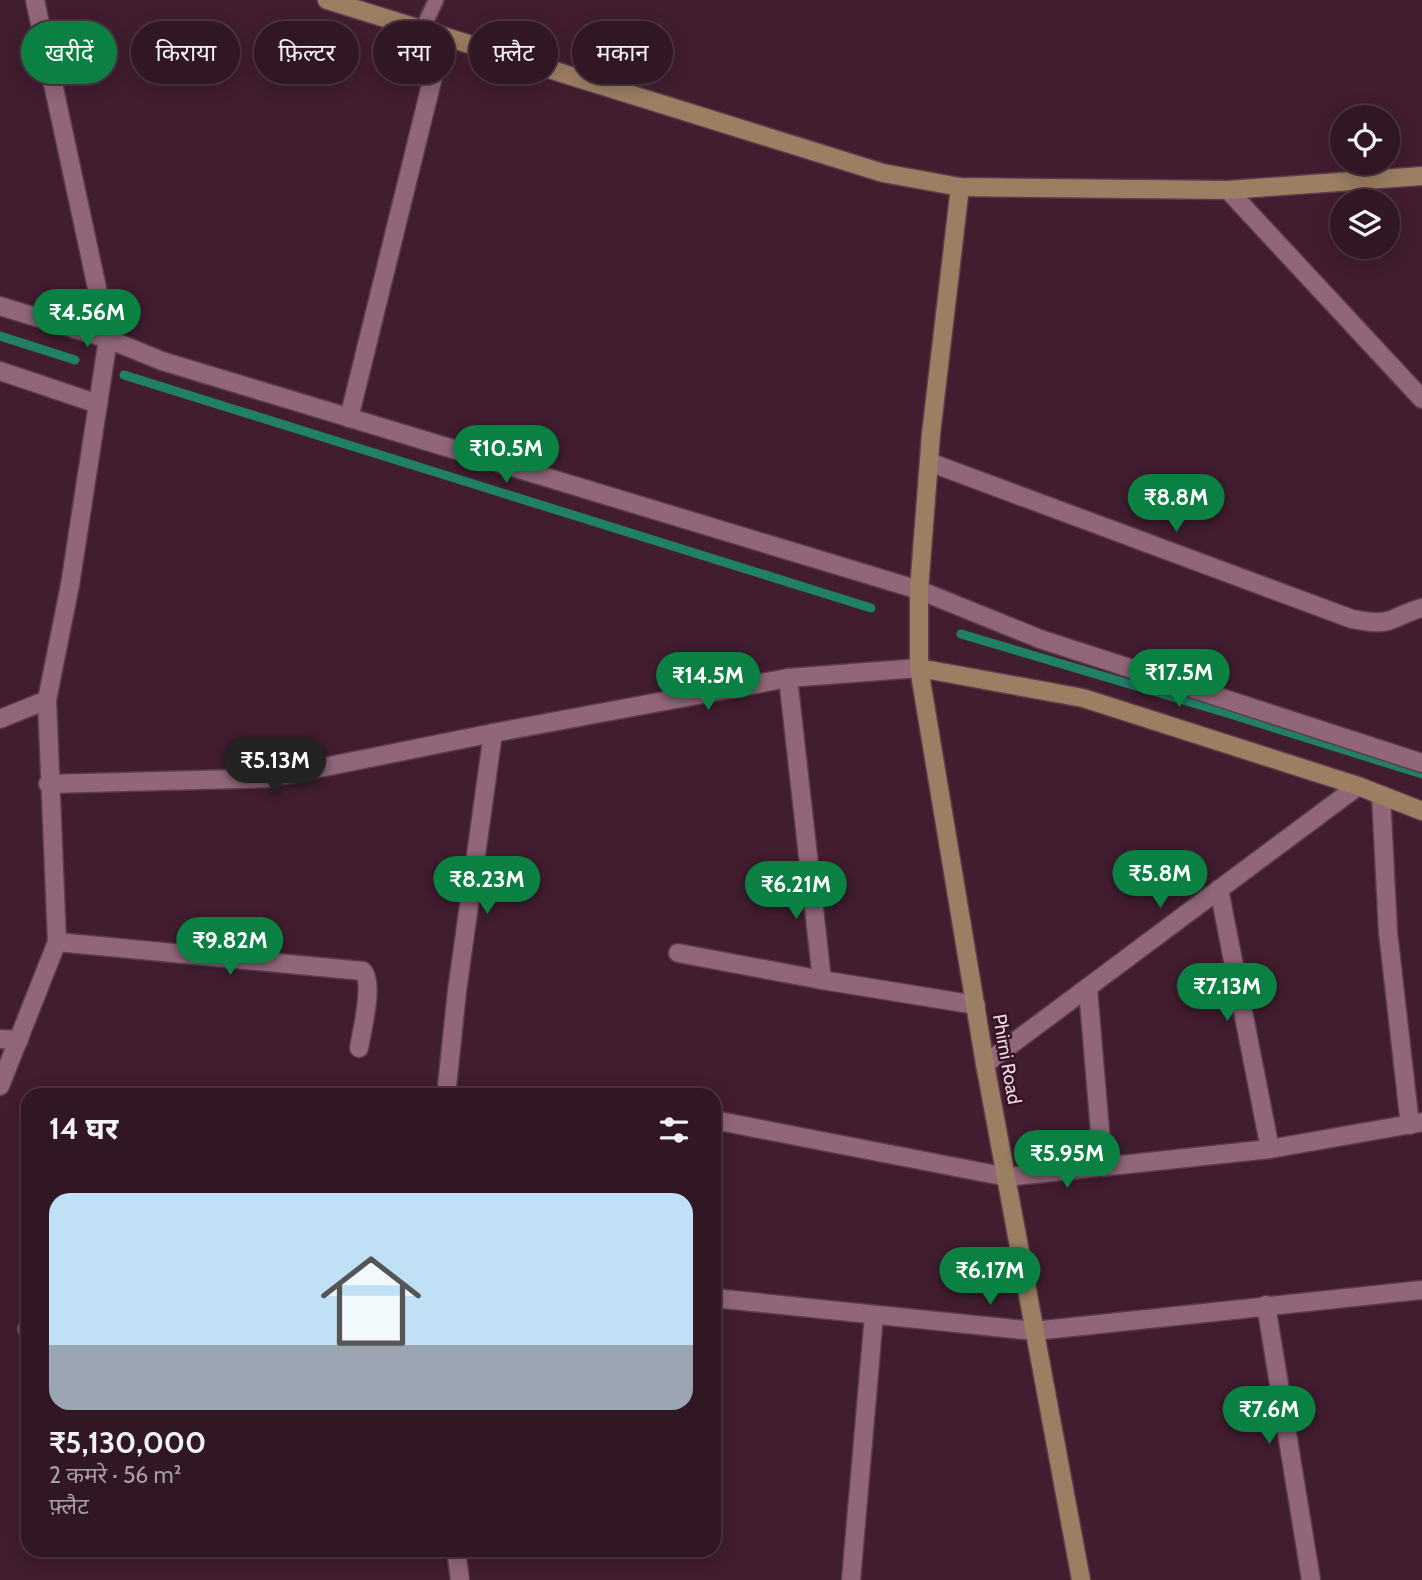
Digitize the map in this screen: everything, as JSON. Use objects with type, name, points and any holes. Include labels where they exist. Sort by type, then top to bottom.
[{"type":"street","points":[[0,1086],[57,942],[48,784],[47,700],[70,585],[108,340],[35,0]]},
{"type":"street","points":[[327,0],[394,21]]},
{"type":"street","points":[[455,40],[883,173],[960,187],[1228,190],[1422,176]]},
{"type":"street","points":[[349,418],[431,84]]},
{"type":"street","name":"Phirni Road","points":[[960,187],[929,462],[919,590],[919,668],[985,1064],[1081,1580]]},
{"type":"street","points":[[1228,190],[1422,398]]},
{"type":"street","points":[[0,306],[108,340],[162,361],[919,590],[1040,639],[1422,762]]},
{"type":"street","points":[[0,372],[98,404]]},
{"type":"street","points":[[929,462],[1352,619],[1387,621],[1422,608]]},
{"type":"street","points":[[48,784],[270,778],[788,678],[919,668],[1083,698],[1358,786],[1422,811]]},
{"type":"street","points":[[788,678],[822,980]]},
{"type":"street","points":[[0,719],[47,700]]},
{"type":"street","points":[[447,1088],[457,991],[493,733]]},
{"type":"street","points":[[985,1064],[1358,786]]},
{"type":"street","points":[[721,1121],[1007,1177],[1270,1149],[1416,1123],[1388,932],[1381,795]]},
{"type":"street","points":[[1219,889],[1270,1149]]},
{"type":"street","points":[[57,942],[363,971],[368,979],[368,989],[359,1048]]},
{"type":"street","points":[[678,953],[976,1005]]},
{"type":"street","points":[[1087,989],[1103,1167]]},
{"type":"street","points":[[0,1039],[19,1040]]},
{"type":"street","points":[[721,1299],[1034,1331],[1266,1305],[1421,1295]]},
{"type":"street","points":[[1266,1305],[1311,1580]]},
{"type":"street","points":[[851,1580],[874,1314]]},
{"type":"street","points":[[457,1557],[460,1580]]},
{"type":"lane","points":[[426,21],[436,0]]},
{"type":"waterway","points":[[0,336],[75,360]]},
{"type":"waterway","points":[[124,375],[871,608]]},
{"type":"waterway","points":[[961,634],[1422,774]]}]
